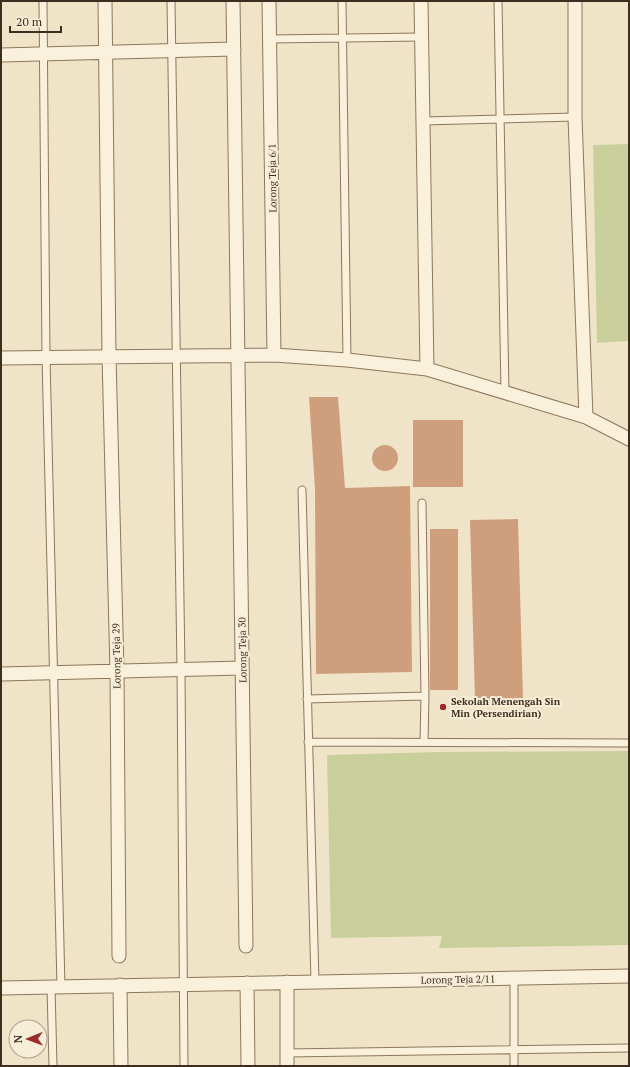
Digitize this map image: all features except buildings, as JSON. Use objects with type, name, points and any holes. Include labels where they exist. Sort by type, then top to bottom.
[{"type":"street","name":"Lorong Teja 29","points":[[105,1],[109,356],[117,672],[119,956]]},
{"type":"street","name":"Lorong Teja 30","points":[[233,1],[246,946]]},
{"type":"street","name":"Lorong Teja 6/1","points":[[269,1],[274,355]]},
{"type":"street","points":[[421,1],[427,369]]},
{"type":"street","points":[[575,1],[575,117],[586,417]]},
{"type":"street","points":[[1,55],[234,49]]},
{"type":"street","points":[[1,358],[238,354],[347,360],[427,369],[586,417],[629,439]]},
{"type":"street","points":[[1,674],[242,668]]},
{"type":"street","name":"Lorong Teja 2/11","points":[[1,988],[629,976]]},
{"type":"street","points":[[287,982],[287,1059]]},
{"type":"street","points":[[247,983],[248,1066]]},
{"type":"street","points":[[120,985],[121,1066]]},
{"type":"lane","points":[[43,1],[46,357],[53,673],[56,987],[53,1066]]},
{"type":"lane","points":[[171,1],[181,669],[184,1066]]},
{"type":"lane","points":[[342,1],[347,360]]},
{"type":"lane","points":[[498,1],[505,393]]},
{"type":"lane","points":[[270,39],[421,36]]},
{"type":"lane","points":[[423,121],[575,117]]},
{"type":"lane","points":[[302,490],[315,982]]},
{"type":"lane","points":[[422,503],[425,696],[424,742]]},
{"type":"lane","points":[[307,699],[425,696]]},
{"type":"lane","points":[[308,742],[629,743]]},
{"type":"lane","points":[[514,978],[514,1066]]},
{"type":"lane","points":[[287,1059],[514,1050],[629,1048]]},
{"type":"green space","points":[[629,144],[629,341],[597,343],[593,145]]},
{"type":"green space","points":[[629,751],[629,945],[439,948],[442,936],[331,938],[327,755],[438,752]]},
{"type":"place","name":"Sekolah Menengah Sin Min (Persendirian)","points":[[443,707]]}]
